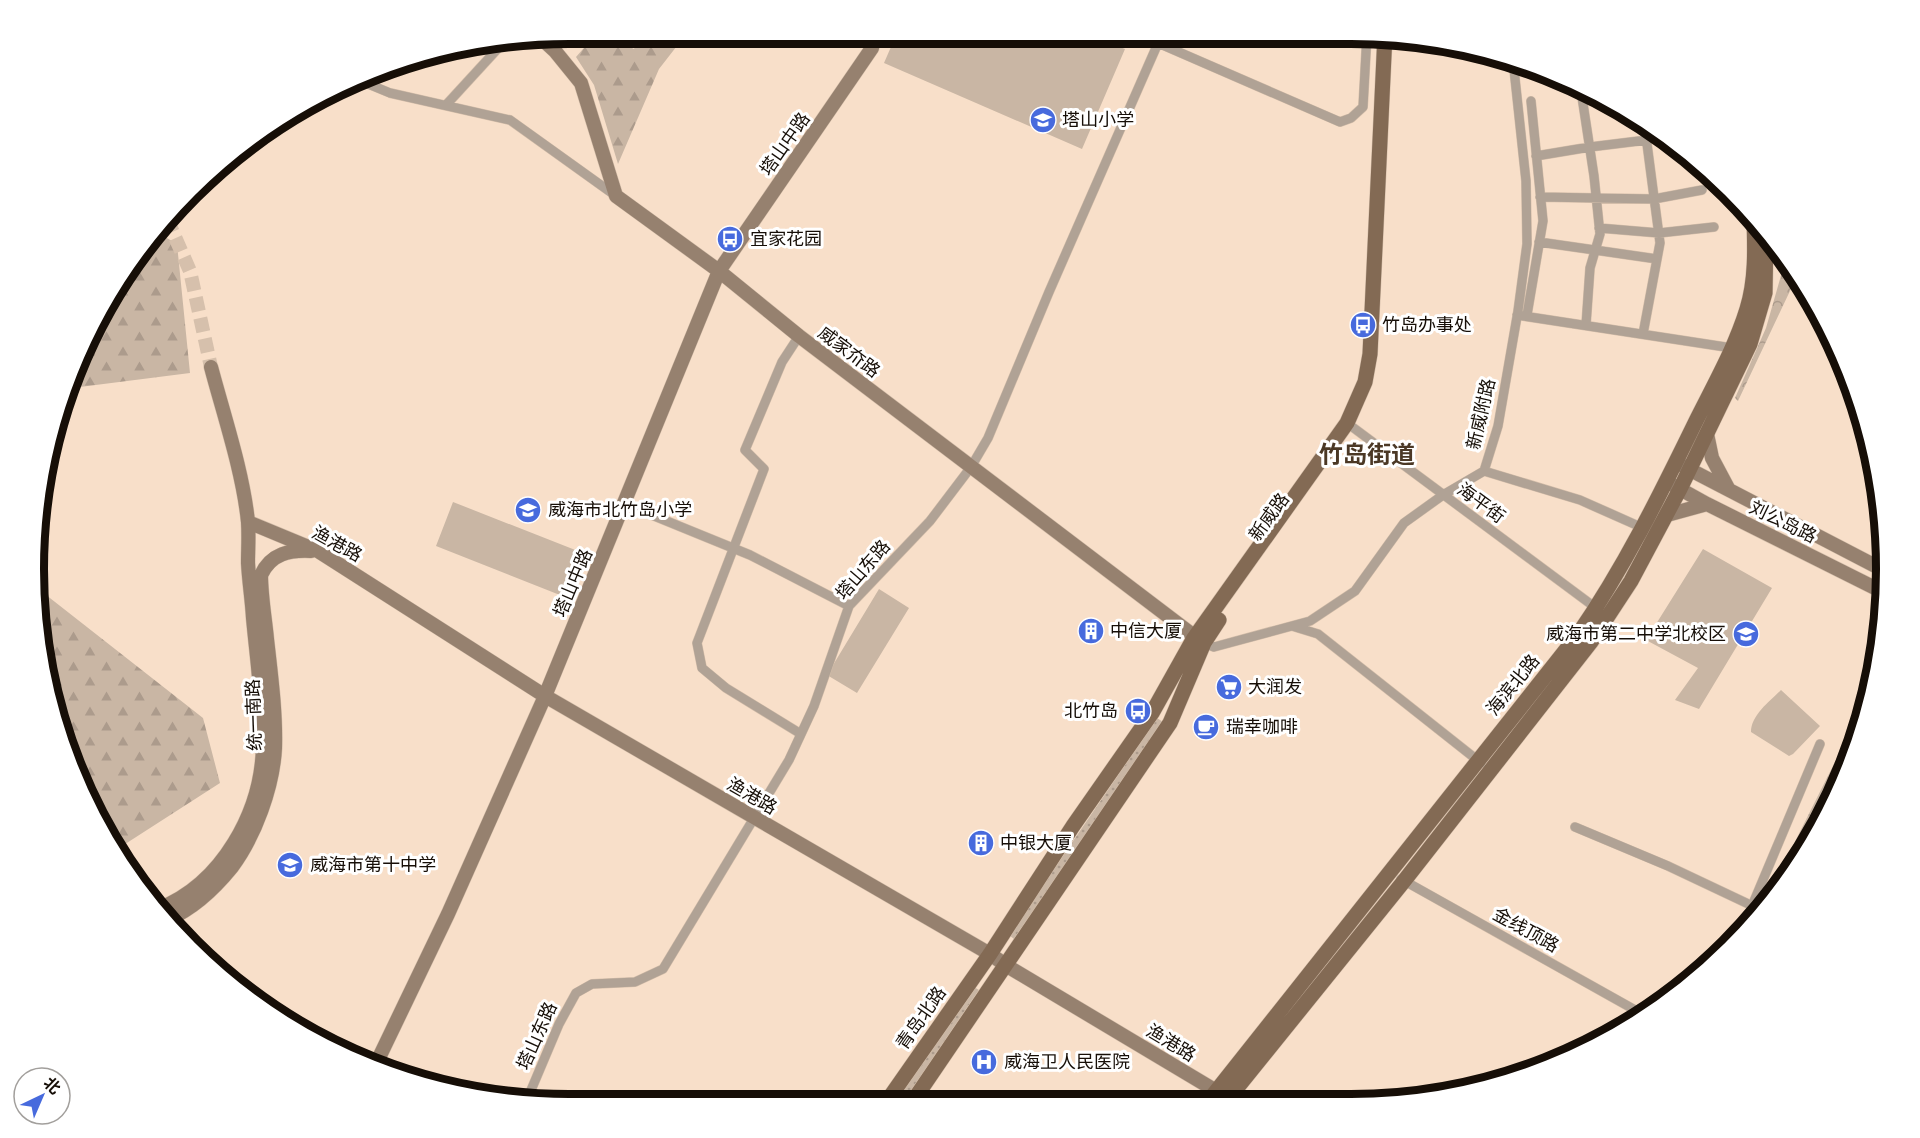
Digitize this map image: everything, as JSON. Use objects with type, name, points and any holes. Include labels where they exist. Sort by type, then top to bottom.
[{"type":"main road","name":"塔山中路","points":[[379,1058],[448,914],[545,696],[718,271],[872,48],[873,44]]},
{"type":"main road","points":[[548,45],[581,83],[616,196]]},
{"type":"main road","name":"新威路","points":[[1351,426],[1365,382],[1370,354],[1384,45]]},
{"type":"main road","name":"新威路","points":[[990,954],[1073,826],[1204,643],[1351,426],[1374,388],[1380,355],[1392,46]]},
{"type":"main road","name":"威家夼路","points":[[616,196],[718,271],[799,336],[1204,643]]},
{"type":"main road","name":"海滨北路","points":[[1230,1094],[1484,765],[1596,608],[1643,528],[1674,485],[1747,308],[1755,261],[1754,233]]},
{"type":"main road","name":"海滨北路","points":[[1683,466],[1707,434],[1749,344],[1765,293],[1766,246]]},
{"type":"main road","name":"统一南路","points":[[166,905],[180,899],[196,887],[216,868],[231,848],[243,826],[260,772],[263,746],[248,565],[248,522],[211,367]]},
{"type":"main road","points":[[1707,434],[1712,458],[1731,492]]},
{"type":"main road","name":"刘公岛路","points":[[1683,466],[1876,566]]},
{"type":"main road","name":"海滨北路","points":[[1484,765],[1603,625],[1631,581],[1667,515],[1674,485]]},
{"type":"main road","name":"刘公岛路","points":[[1674,485],[1707,504],[1875,588]]},
{"type":"main road","points":[[1667,515],[1707,504]]},
{"type":"main road","name":"渔港路","points":[[248,522],[318,551],[545,696],[990,954],[1218,1094]]},
{"type":"main road","name":"统一南路","points":[[175,916],[203,898],[240,856],[255,831],[273,766],[275,748],[272,684],[261,575],[265,566],[286,552],[318,551]]},
{"type":"main road","name":"新威路","points":[[1007,966],[1170,723],[1204,643]]},
{"type":"main road","name":"青岛北路","points":[[892,1094],[990,954]]},
{"type":"main road","points":[[918,1094],[1007,966]]},
{"type":"street","name":"塔山东路","points":[[530,1093],[559,1024],[576,993],[592,984],[635,982],[663,969],[789,760],[814,706],[849,606],[930,521],[971,467],[988,438],[1158,44]]},
{"type":"street","points":[[1171,44],[1340,122],[1351,118],[1363,107],[1366,44]]},
{"type":"street","points":[[446,105],[498,48]]},
{"type":"street","name":"新威附路","points":[[1204,643],[1310,621],[1355,591],[1404,523],[1443,495],[1484,471],[1498,426],[1522,315],[1527,244],[1526,181],[1514,69]]},
{"type":"street","points":[[368,84],[390,93],[510,120],[616,196]]},
{"type":"street","points":[[1582,98],[1600,234],[1590,268],[1586,325]]},
{"type":"street","points":[[1531,101],[1543,221],[1522,315],[1732,348]]},
{"type":"street","points":[[1643,334],[1660,243],[1646,134]]},
{"type":"street","points":[[1536,156],[1647,140]]},
{"type":"street","points":[[1540,197],[1654,199],[1702,190]]},
{"type":"street","points":[[1599,228],[1659,233],[1714,227]]},
{"type":"street","points":[[1539,243],[1658,259]]},
{"type":"street","points":[[799,336],[782,362],[745,450],[764,469],[697,643],[702,668],[726,688],[801,734]]},
{"type":"street","name":"海平街","points":[[1351,426],[1596,608]]},
{"type":"street","points":[[1484,471],[1580,500],[1643,528]]},
{"type":"street","points":[[625,504],[733,548],[849,606]]},
{"type":"street","points":[[1292,626],[1318,634],[1484,765]]},
{"type":"street","points":[[1759,899],[1820,744]]},
{"type":"street","points":[[1575,827],[1668,866],[1753,907]]},
{"type":"street","name":"金线顶路","points":[[1398,877],[1636,1010]]},
{"type":"green space","points":[[587,44],[625,44],[634,49],[636,44],[678,44],[659,69],[618,164],[594,85],[576,57]]},
{"type":"green space","name":"塔山小学","points":[[892,44],[1113,44],[1125,49],[1082,149],[884,63]]},
{"type":"green space","points":[[163,236],[177,244],[190,373],[76,387],[114,306],[132,277]]},
{"type":"green space","points":[[1781,268],[1793,285],[1738,401],[1735,398],[1766,328]]},
{"type":"green space","points":[[453,502],[588,555],[570,599],[436,546]]},
{"type":"green space","points":[[1703,549],[1772,588],[1699,709],[1675,700],[1698,668],[1646,640]]},
{"type":"green space","points":[[879,589],[909,608],[857,693],[827,675]]},
{"type":"green space","points":[[45,594],[203,718],[220,783],[123,846],[98,801],[71,738],[54,672],[48,638]]},
{"type":"green space","points":[[1781,690],[1820,726],[1789,756],[1751,732],[1758,714]]},
{"type":"green space","points":[[1157,718],[1163,722],[1014,939],[1009,935]]},
{"type":"green space","points":[[1847,744],[1806,832],[1778,875],[1842,748]]},
{"type":"green space","points":[[974,987],[979,990],[909,1094],[901,1094]]},
{"type":"tunnel","points":[[171,227],[190,271],[211,367]]},
{"type":"place","name":"塔山小学","points":[[1043,120]]},
{"type":"place","name":"宜家花园","points":[[730,239]]},
{"type":"place","name":"竹岛办事处","points":[[1363,325]]},
{"type":"place","name":"威海市北竹岛小学","points":[[528,510]]},
{"type":"place","name":"中信大厦","points":[[1091,631]]},
{"type":"place","name":"威海市第二中学北校区","points":[[1746,634]]},
{"type":"place","name":"大润发","points":[[1229,687]]},
{"type":"place","name":"北竹岛","points":[[1138,711]]},
{"type":"place","name":"瑞幸咖啡","points":[[1206,727]]},
{"type":"place","name":"中银大厦","points":[[981,843]]},
{"type":"place","name":"威海市第十中学","points":[[290,865]]},
{"type":"place","name":"威海卫人民医院","points":[[984,1062]]},
{"type":"district","name":"竹岛街道","points":[[1367,455]]}]
